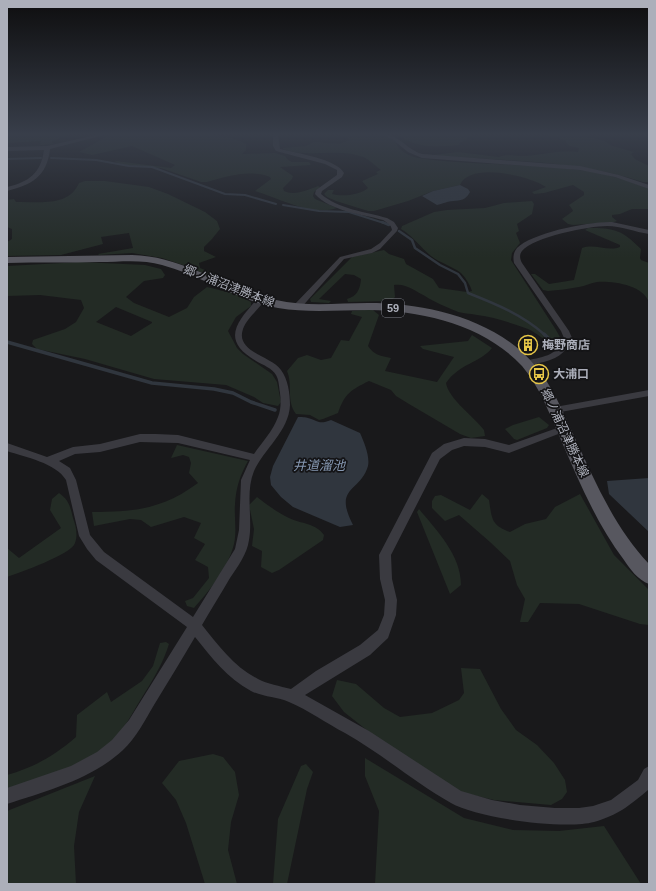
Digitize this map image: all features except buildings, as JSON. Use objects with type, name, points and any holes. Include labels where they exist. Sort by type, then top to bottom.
[{"type":"main road","name":"郷ノ浦沼津勝本線","points":[[7,260],[152,259],[173,264],[261,300],[297,307],[383,307],[433,313],[454,320],[490,336],[514,352],[527,363],[545,388],[595,500],[612,531],[636,563],[649,576]]},
{"type":"street","points":[[7,189],[21,186],[36,178],[37,176]]},
{"type":"street","points":[[297,307],[342,258],[347,255],[372,251],[379,248],[395,230],[395,227],[391,222],[385,219],[333,204],[321,198],[318,194],[319,190],[339,176]]},
{"type":"street","points":[[615,176],[649,187]]},
{"type":"street","points":[[527,363],[555,356],[563,350],[568,338],[565,331],[518,263],[517,257],[520,249],[528,243],[583,226],[616,225],[649,232]]},
{"type":"street","points":[[7,796],[71,774],[98,760],[114,748],[134,725],[241,550],[245,531],[245,487],[249,472],[282,422],[286,402],[281,376],[276,370],[242,348],[238,339],[240,326],[261,300]]},
{"type":"street","points":[[555,410],[649,393]]},
{"type":"street","points":[[292,696],[321,676],[365,650],[383,634],[390,615],[390,600],[386,579],[385,555],[436,456],[448,447],[464,442],[485,443],[509,449],[563,429]]},
{"type":"street","points":[[48,461],[73,451],[100,448],[140,438],[178,439],[257,458]]},
{"type":"street","points":[[7,447],[56,464],[66,471],[72,480],[85,536],[91,546],[100,556],[194,625],[227,666],[256,686],[292,696],[364,736],[457,798],[492,808],[520,813],[555,816],[593,814],[616,806],[643,785],[649,774]]},
{"type":"shaded area","points":[[183,176],[232,176],[207,182],[201,182]]},
{"type":"shaded area","points":[[264,176],[293,176],[283,188],[284,191],[292,193],[305,191],[318,186],[320,187],[314,192],[313,196],[315,199],[337,208],[317,210],[296,206],[255,191],[271,179],[270,177]]},
{"type":"shaded area","points":[[374,176],[471,176],[466,178],[460,185],[433,191],[408,201],[374,211],[368,211],[336,201],[324,194],[328,190],[334,190],[332,194],[341,195],[351,195],[360,192],[368,188],[362,181]]},
{"type":"shaded area","points":[[516,176],[609,176],[649,189],[649,209],[632,209],[620,214],[612,215],[612,217],[617,221],[614,222],[573,225],[568,224],[562,219],[573,211],[569,205],[584,195],[584,192],[573,185],[544,193],[534,194],[532,192],[546,187]]},
{"type":"shaded area","points":[[621,176],[649,176],[649,182],[643,182]]},
{"type":"shaded area","points":[[85,181],[105,181],[149,187],[168,194],[205,212],[217,221],[220,229],[204,247],[204,251],[216,257],[199,263],[200,268],[244,285],[244,289],[226,284],[189,267],[162,258],[132,253],[98,254],[133,248],[129,233],[101,237],[103,244],[61,255],[7,256],[7,242],[12,239],[12,229],[7,227],[7,200],[14,199],[16,202],[52,202],[68,196],[74,191],[79,183]]},
{"type":"shaded area","points":[[532,201],[534,204],[532,214],[517,224],[519,231],[516,233],[520,243],[512,253],[511,260],[560,337],[555,340],[551,341],[544,339],[528,329],[502,320],[458,312],[402,285],[394,285],[395,297],[390,301],[348,302],[347,299],[356,294],[360,286],[361,279],[354,275],[345,274],[319,299],[331,301],[329,303],[311,302],[310,299],[352,257],[384,250],[389,254],[404,259],[406,264],[433,279],[439,288],[467,292],[472,291],[465,277],[461,273],[431,256],[401,229],[402,226],[434,212],[485,208],[504,203]]},
{"type":"shaded area","points":[[588,228],[618,231],[641,249],[641,260],[649,263],[649,303],[646,297],[635,288],[611,282],[597,282],[581,287],[548,291],[543,290],[531,274],[535,274],[549,284],[574,280],[582,248],[592,246],[610,249],[620,247],[620,245],[585,230]]},
{"type":"shaded area","points":[[81,262],[145,265],[161,269],[165,275],[163,278],[144,281],[126,297],[134,303],[169,317],[187,308],[194,297],[207,287],[235,294],[251,302],[251,306],[236,317],[228,331],[237,348],[243,354],[272,374],[277,382],[281,402],[278,406],[263,403],[254,397],[226,385],[154,379],[85,359],[37,349],[32,344],[33,340],[65,329],[76,322],[84,308],[81,300],[40,295],[7,296],[7,266]],"holes":[[[116,307],[152,322],[131,336],[96,322]]]},
{"type":"shaded area","points":[[373,310],[379,315],[368,346],[375,353],[391,358],[385,371],[437,382],[454,357],[423,349],[420,346],[468,341],[472,335],[492,348],[482,357],[457,371],[446,383],[451,395],[480,425],[484,430],[485,436],[471,438],[460,434],[396,396],[391,390],[369,381],[346,396],[338,413],[319,420],[310,415],[296,414],[291,404],[290,382],[287,371],[298,358],[307,355],[321,360],[331,358],[341,340],[349,341],[362,317],[351,314],[352,311]]},
{"type":"shaded area","points":[[539,417],[549,425],[547,428],[517,440],[514,439],[505,429],[513,425]]},
{"type":"shaded area","points":[[177,445],[248,461],[236,492],[235,539],[231,553],[218,578],[194,608],[187,606],[185,601],[193,598],[209,578],[208,567],[195,560],[205,544],[194,538],[201,523],[184,517],[151,527],[141,520],[130,519],[94,526],[92,512],[135,510],[160,504],[185,492],[198,483],[189,473],[191,463],[189,457],[183,455],[171,458]]},
{"type":"shaded area","points":[[59,493],[65,498],[70,507],[76,530],[75,543],[72,547],[55,558],[7,577],[7,548],[19,558],[61,528],[50,510],[52,499]]},
{"type":"shaded area","points":[[482,494],[489,500],[492,517],[496,524],[510,532],[525,524],[546,519],[555,507],[580,494],[614,555],[649,590],[649,625],[640,624],[579,604],[540,603],[528,622],[520,622],[525,599],[517,585],[510,561],[459,515],[445,521],[432,508],[432,501],[435,496],[441,495],[470,510]]},
{"type":"shaded area","points":[[257,497],[289,518],[317,528],[324,535],[323,540],[279,570],[272,573],[261,567],[262,551],[252,546],[254,529],[249,505]]},
{"type":"shaded area","points":[[419,509],[447,544],[457,564],[461,585],[450,594],[417,512]]},
{"type":"shaded area","points":[[166,642],[169,644],[157,672],[126,724],[107,746],[97,754],[72,767],[7,791],[7,775],[44,760],[60,750],[76,737],[77,715],[107,692],[111,702],[142,681],[153,666],[160,643]]},
{"type":"shaded area","points":[[461,668],[480,669],[501,709],[516,730],[537,745],[554,763],[565,780],[567,792],[562,799],[551,805],[494,800],[456,791],[430,780],[344,712],[332,696],[337,680],[356,684],[384,708],[400,717],[432,713],[459,700],[464,693]]},
{"type":"shaded area","points":[[213,754],[223,757],[235,772],[239,795],[231,822],[228,850],[237,884],[205,884],[186,823],[176,800],[162,783],[179,761]]},
{"type":"shaded area","points":[[365,758],[464,818],[513,830],[559,831],[604,826],[641,884],[375,884],[379,811],[365,776]]},
{"type":"shaded area","points":[[306,764],[313,772],[307,789],[287,884],[273,884],[278,819],[301,766]]},
{"type":"shaded area","points":[[95,776],[79,812],[74,846],[76,884],[7,884],[7,811]]},
{"type":"water","points":[[460,185],[468,189],[470,192],[463,200],[449,201],[437,205],[422,196],[433,191]]},
{"type":"water","name":"井道溜池","points":[[298,417],[319,422],[331,420],[360,433],[366,449],[368,466],[364,475],[347,496],[346,503],[353,525],[340,527],[293,507],[281,497],[271,485],[270,477],[273,466]]},
{"type":"water","points":[[649,478],[649,532],[609,494],[607,481]]},
{"type":"waterway","points":[[175,176],[225,194],[245,195],[276,204]]},
{"type":"waterway","points":[[283,205],[319,211],[349,212],[384,223]]},
{"type":"waterway","points":[[382,222],[389,225]]},
{"type":"waterway","points":[[399,231],[412,240],[415,248],[440,265],[458,274],[465,283],[468,293],[518,316],[545,335]]},
{"type":"waterway","points":[[545,335],[548,338]]},
{"type":"waterway","points":[[7,342],[152,383],[214,389],[233,393],[251,402],[275,410]]},
{"type":"place","name":"梅野商店","points":[[528,345]]},
{"type":"place","name":"大浦口","points":[[539,374]]}]
